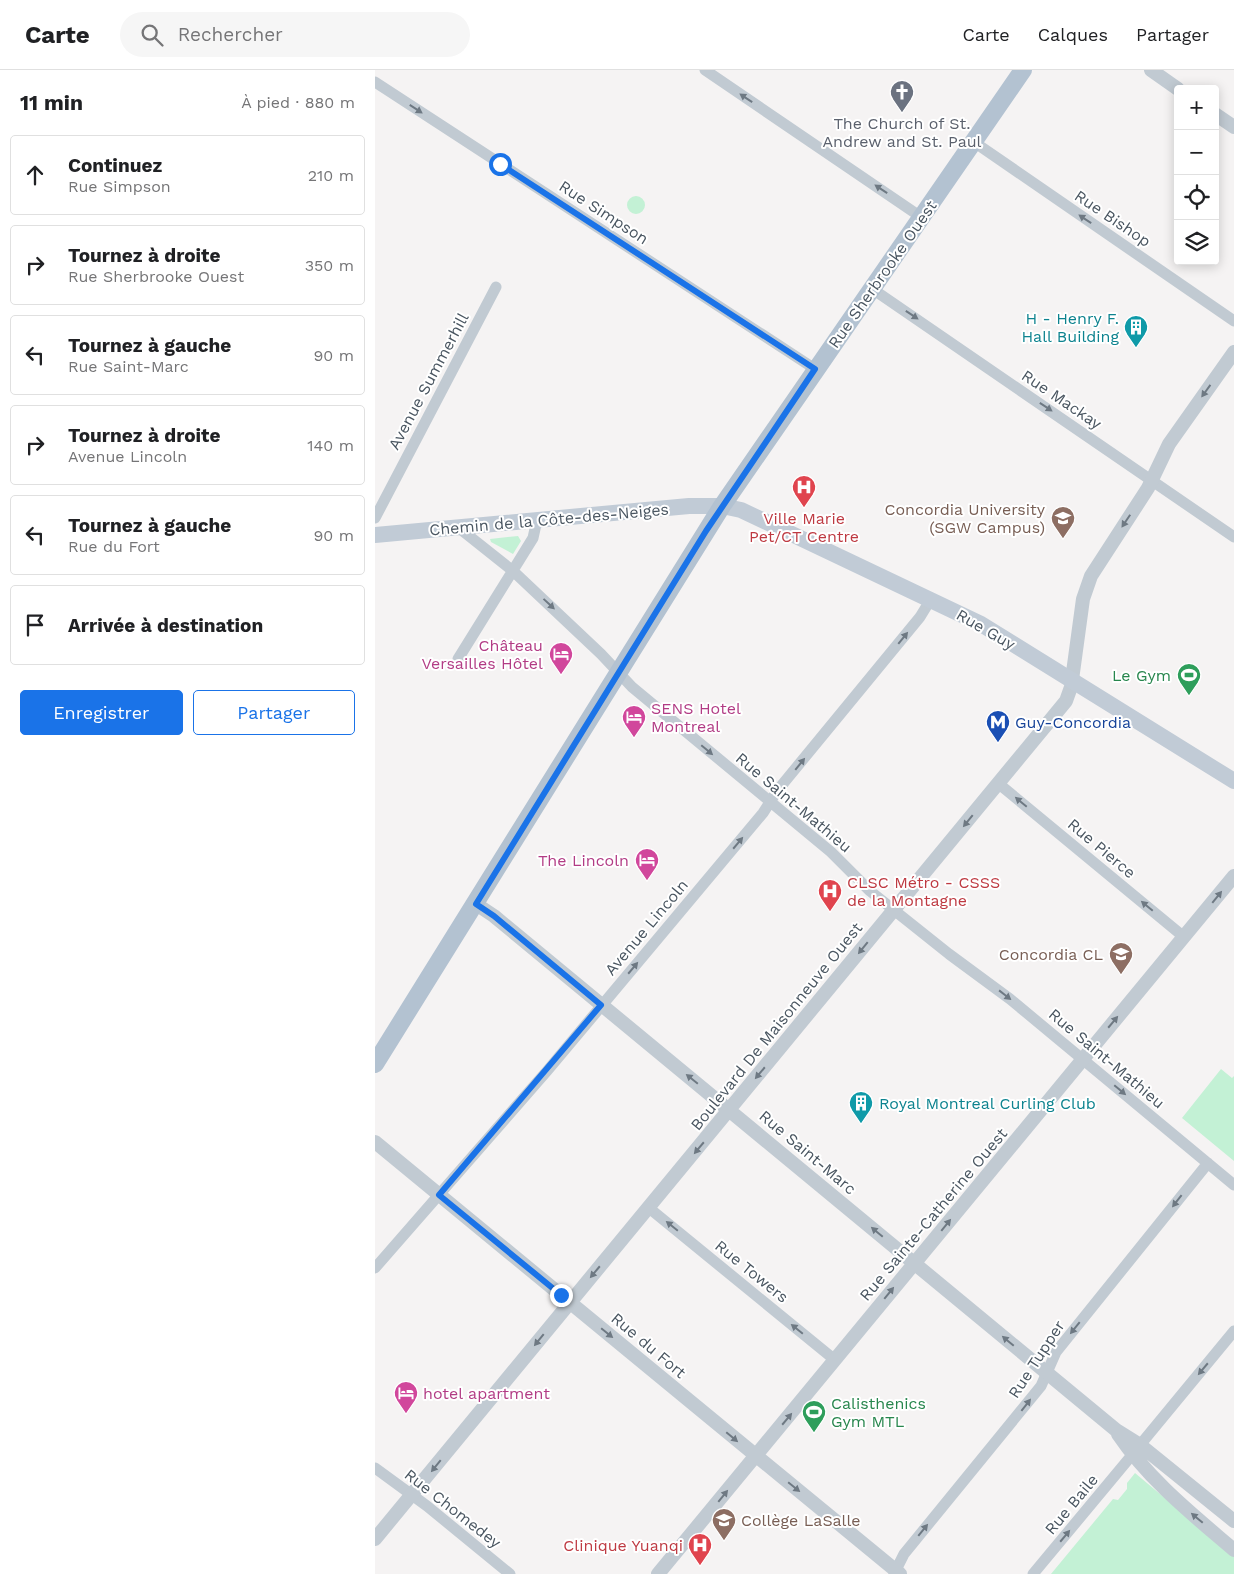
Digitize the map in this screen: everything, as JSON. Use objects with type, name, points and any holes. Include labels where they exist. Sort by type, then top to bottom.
[{"type":"main road","name":"Rue Sherbrooke Ouest","points":[[375,1064],[722,506],[1023,70]]},
{"type":"main road","name":"Chemin de la Côte-des-Neiges","points":[[375,535],[689,506],[722,506]]},
{"type":"main road","name":"Rue Guy","points":[[722,506],[746,512],[931,599],[995,633],[1234,781]]},
{"type":"street","points":[[705,70],[921,217]]},
{"type":"street","points":[[1151,70],[1174,86]]},
{"type":"street","name":"Rue Simpson","points":[[375,82],[815,369]]},
{"type":"street","points":[[1219,117],[1234,127]]},
{"type":"street","name":"Rue Bishop","points":[[974,142],[1234,321]]},
{"type":"street","name":"Avenue Summerhill","points":[[375,518],[496,287]]},
{"type":"street","name":"Rue Mackay","points":[[871,288],[1234,537]]},
{"type":"street","name":"Boulevard De Maisonneuve Ouest","points":[[375,1539],[1066,701],[1072,681],[1082,608],[1089,580],[1152,480],[1169,444],[1234,352]]},
{"type":"street","points":[[458,659],[533,538],[537,520]]},
{"type":"street","name":"Rue Saint-Mathieu","points":[[459,528],[513,570],[632,687],[831,852],[870,891],[1003,994],[1234,1185]]},
{"type":"street","name":"Avenue Lincoln","points":[[375,1268],[601,1005],[770,802],[920,617],[931,599]]},
{"type":"street","name":"Rue Pierce","points":[[999,784],[1184,937]]},
{"type":"street","name":"Rue Sainte-Catherine Ouest","points":[[659,1574],[1234,876]]},
{"type":"street","name":"Rue Saint-Marc","points":[[476,904],[494,916],[1116,1430],[1136,1450],[1177,1501],[1234,1550]]},
{"type":"street","name":"Rue du Fort","points":[[375,1142],[897,1573]]},
{"type":"street","name":"Rue Tupper","points":[[897,1573],[904,1554],[1041,1386],[1059,1348],[1208,1163]]},
{"type":"street","name":"Rue Towers","points":[[649,1208],[835,1360]]},
{"type":"street","name":"Rue Baile","points":[[1033,1574],[1234,1331]]},
{"type":"street","name":"Rue Saint-Marc","points":[[1136,1450],[1234,1521]]},
{"type":"street","name":"Rue Chomedey","points":[[375,1468],[427,1506],[510,1574]]},
{"type":"green space","points":[[636,196],[642,199],[645,205],[642,211],[636,214],[630,211],[627,205],[630,199]]},
{"type":"green space","points":[[518,536],[521,541],[513,554],[491,542],[490,539]]},
{"type":"green space","points":[[1221,1069],[1232,1078],[1234,1076],[1234,1161],[1182,1118]]},
{"type":"green space","points":[[1135,1473],[1234,1556],[1234,1574],[1051,1574],[1113,1499],[1118,1500],[1127,1489],[1127,1483]]},
{"type":"place","name":"The Church of St. Andrew and St. Paul","points":[[902,113]]},
{"type":"place","name":"H - Henry F. Hall Building","points":[[1136,348]]},
{"type":"place","name":"Ville Marie Pet/CT Centre","points":[[804,508]]},
{"type":"place","name":"Concordia University (SGW Campus)","points":[[1063,539]]},
{"type":"place","name":"Château Versailles Hôtel","points":[[561,675]]},
{"type":"place","name":"Le Gym","points":[[1189,696]]},
{"type":"place","name":"SENS Hotel Montreal","points":[[634,738]]},
{"type":"place","name":"Guy-Concordia","points":[[998,743]]},
{"type":"place","name":"The Lincoln","points":[[647,881]]},
{"type":"place","name":"CLSC Métro - CSSS de la Montagne","points":[[830,912]]},
{"type":"place","name":"Concordia CL","points":[[1121,975]]},
{"type":"place","name":"Royal Montreal Curling Club","points":[[861,1124]]},
{"type":"place","name":"hotel apartment","points":[[406,1414]]},
{"type":"place","name":"Calisthenics Gym MTL","points":[[814,1433]]},
{"type":"place","name":"Collège LaSalle","points":[[724,1541]]},
{"type":"place","name":"Clinique Yuanqi","points":[[700,1566]]},
{"type":"route","points":[[500,164],[815,369],[706,531],[609,685],[476,904],[494,916],[601,1005],[547,1071],[439,1195],[561,1295]]}]
